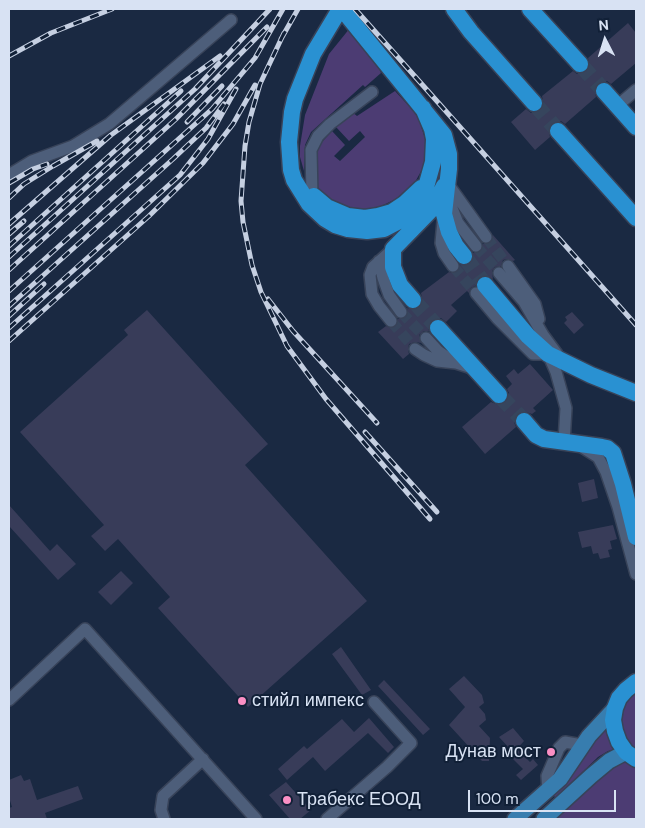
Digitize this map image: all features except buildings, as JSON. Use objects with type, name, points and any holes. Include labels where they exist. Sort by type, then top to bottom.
[{"type":"highway","points":[[454,9],[471,32],[534,103]]},
{"type":"highway","points":[[530,9],[580,64]]},
{"type":"highway","points":[[423,108],[434,139],[433,162],[424,194],[416,209],[395,224],[384,229],[367,231],[348,229],[335,225],[325,219],[309,204],[294,180],[289,157],[290,128],[295,99],[313,54],[344,12],[423,108],[444,134],[449,154],[444,214],[449,232],[464,256]]},
{"type":"highway","points":[[604,91],[636,127]]},
{"type":"highway","points":[[290,128],[296,164],[301,179],[312,194],[327,207],[348,216],[365,218],[392,212],[404,204],[428,181]]},
{"type":"highway","points":[[558,131],[636,218]]},
{"type":"highway","points":[[413,300],[400,285],[392,267],[393,248],[431,210],[448,182]]},
{"type":"highway","points":[[481,289],[548,354],[591,376],[636,393]]},
{"type":"highway","points":[[432,333],[477,370],[499,395]]},
{"type":"highway","points":[[524,421],[536,435],[544,439],[608,448],[613,453],[636,537]]},
{"type":"highway","points":[[631,755],[619,742],[613,720],[619,698],[631,686],[636,674]]},
{"type":"main road","points":[[515,819],[560,779],[582,744],[615,708]]},
{"type":"main road","points":[[544,819],[609,761],[631,755]]},
{"type":"street","points":[[9,174],[32,161],[74,146],[109,124],[231,20]]},
{"type":"street","points":[[617,106],[636,90]]},
{"type":"street","points":[[312,194],[312,150],[318,136],[330,124],[372,92]]},
{"type":"street","points":[[448,182],[486,237]]},
{"type":"street","points":[[448,182],[464,256]]},
{"type":"street","points":[[391,321],[372,294],[370,275],[373,267],[393,248]]},
{"type":"street","points":[[379,261],[389,295],[401,312]]},
{"type":"street","points":[[504,269],[543,335],[565,363]]},
{"type":"street","points":[[432,333],[438,351],[456,363]]},
{"type":"street","points":[[415,349],[437,360],[456,363],[477,370]]},
{"type":"street","points":[[548,354],[556,372],[566,408],[571,443],[598,457],[606,472],[618,506],[636,574]]},
{"type":"street","points":[[9,700],[85,629],[256,819]]},
{"type":"street","points":[[327,819],[387,767],[411,743],[374,702]]},
{"type":"street","points":[[164,819],[161,810],[163,796],[203,759]]},
{"type":"shaded area","points":[[350,28],[371,51],[381,73],[365,87],[363,85],[311,132],[305,145],[304,171],[300,157],[300,146],[305,115],[329,54]]},
{"type":"shaded area","points":[[395,91],[418,116],[426,142],[425,164],[414,184],[398,198],[377,208],[360,210],[341,206],[325,197],[318,189],[318,149],[332,131],[345,145],[334,156],[340,161],[365,137],[360,131],[349,141],[336,127],[352,112],[357,116]]},
{"type":"shaded area","points":[[636,689],[636,751],[630,746],[619,726],[625,699]]},
{"type":"shaded area","points":[[607,724],[616,749],[598,757],[556,798],[552,794],[577,758]]},
{"type":"shaded area","points":[[627,761],[636,767],[636,819],[552,819],[618,762]]},
{"type":"tunnel","points":[[580,64],[604,91]]},
{"type":"tunnel","points":[[534,103],[558,131]]},
{"type":"tunnel","points":[[486,237],[508,266]]},
{"type":"tunnel","points":[[476,246],[499,273]]},
{"type":"tunnel","points":[[464,256],[485,285]]},
{"type":"tunnel","points":[[453,266],[476,293]]},
{"type":"tunnel","points":[[413,300],[438,328]]},
{"type":"tunnel","points":[[401,312],[426,338]]},
{"type":"tunnel","points":[[391,321],[415,349]]},
{"type":"tunnel","points":[[499,395],[524,421]]},
{"type":"railway","points":[[9,56],[51,33],[112,9]]},
{"type":"railway","points":[[9,257],[195,89],[270,9]]},
{"type":"railway","points":[[9,291],[212,109],[255,58],[283,9]]},
{"type":"railway","points":[[281,39],[298,9]]},
{"type":"railway","points":[[355,9],[636,325]]},
{"type":"railway","points":[[9,270],[176,119],[267,27]]},
{"type":"railway","points":[[284,33],[260,84],[249,122],[245,146],[241,201],[243,222],[252,265],[261,292],[287,346],[326,399],[430,519]]},
{"type":"railway","points":[[9,224],[111,135],[220,56]]},
{"type":"railway","points":[[9,341],[149,216],[203,163],[233,124],[255,85]]},
{"type":"railway","points":[[187,122],[222,86]]},
{"type":"railway","points":[[9,328],[180,175],[208,139],[236,89]]},
{"type":"railway","points":[[9,246],[181,91]]},
{"type":"railway","points":[[9,306],[206,128],[224,104]]},
{"type":"railway","points":[[9,198],[24,184],[97,141]]},
{"type":"railway","points":[[9,183],[33,169],[47,164]]},
{"type":"railway","points":[[9,234],[24,221]]},
{"type":"railway","points":[[9,316],[44,284]]},
{"type":"railway","points":[[268,299],[293,331],[377,423]]},
{"type":"railway","points":[[365,432],[437,512]]},
{"type":"place","name":"стийл импекс","points":[[242,701]]},
{"type":"place","name":"Дунав мост","points":[[551,752]]},
{"type":"place","name":"Трабекс ЕООД","points":[[287,800]]}]
